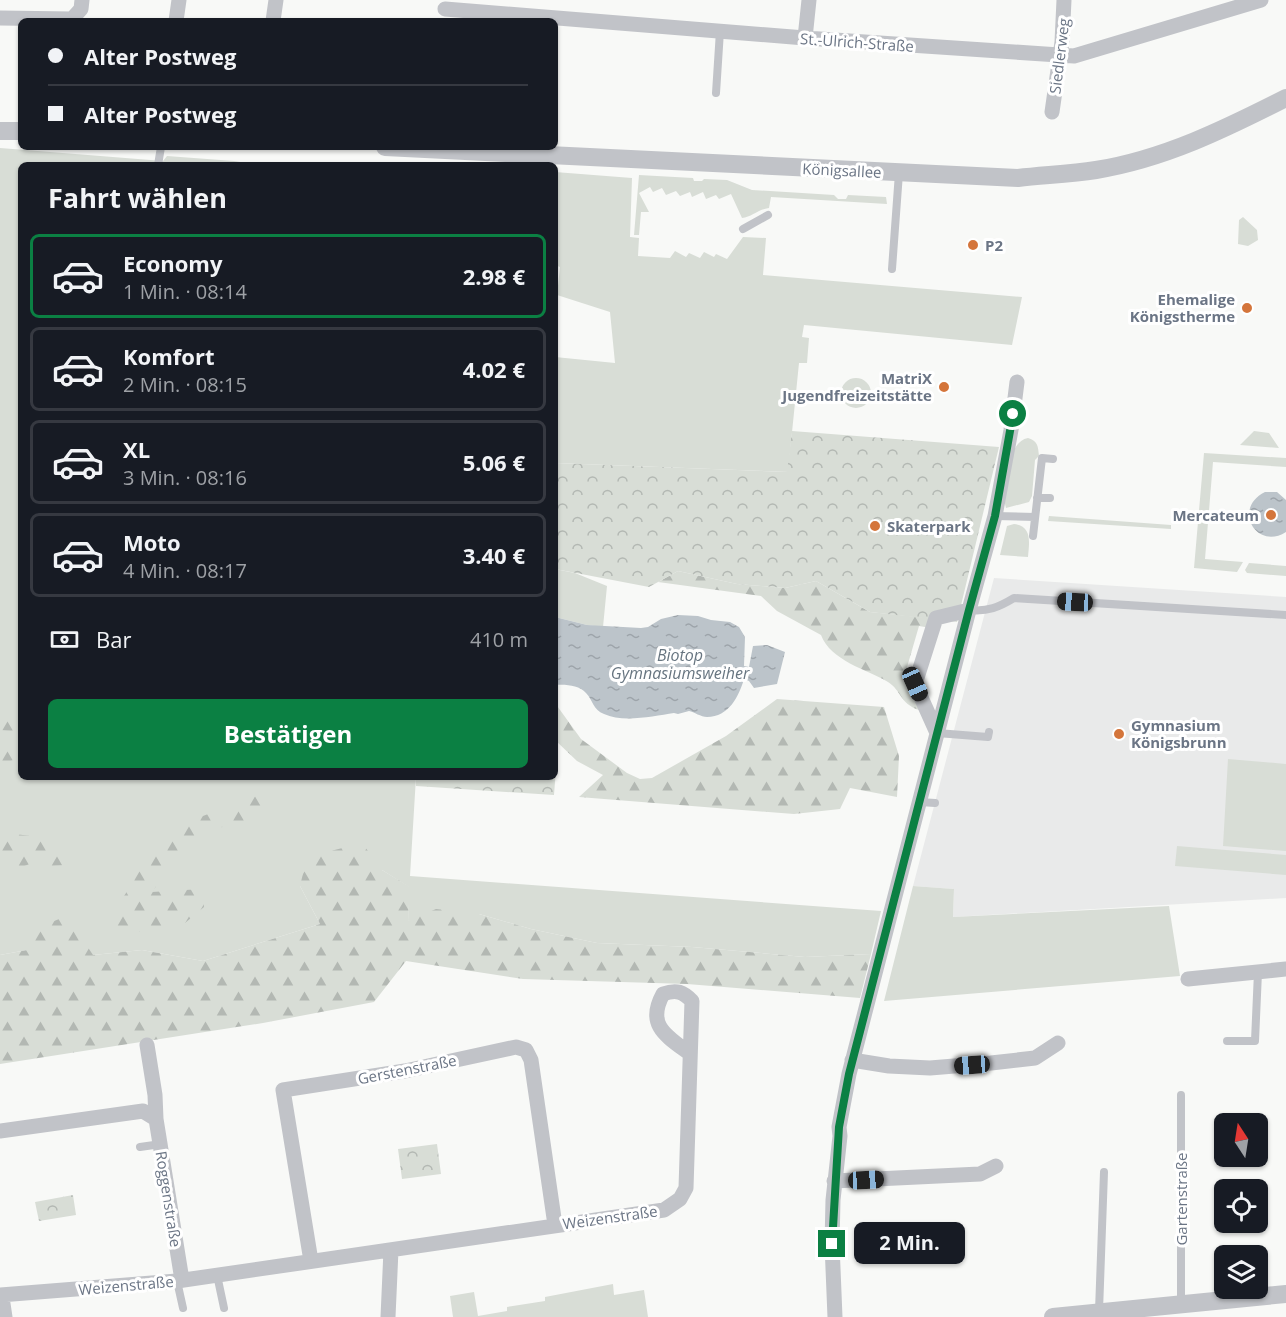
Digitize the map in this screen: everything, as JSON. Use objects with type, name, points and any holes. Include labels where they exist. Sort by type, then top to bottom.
[{"type":"street","points":[[73,18],[81,9],[82,0]]},
{"type":"street","points":[[176,18],[178,0]]},
{"type":"street","points":[[274,18],[276,0]]},
{"type":"street","points":[[806,38],[809,0]]},
{"type":"street","name":"Siedlerweg","points":[[1052,112],[1060,56],[1064,0]]},
{"type":"street","name":"St.-Ulrich-Straße","points":[[558,19],[1074,56],[1261,0]]},
{"type":"street","name":"St.-Ulrich-Straße","points":[[443,10],[549,18]]},
{"type":"street","points":[[0,18],[18,18]]},
{"type":"street","name":"Königsallee","points":[[406,150],[461,158],[1018,178],[1097,170],[1155,156],[1195,142],[1286,98]]},
{"type":"street","points":[[0,131],[18,132]]},
{"type":"street","points":[[835,1317],[832,1244],[834,1181],[840,1136],[839,1127],[852,1060],[928,802],[937,733],[995,516],[1011,430],[1017,382]]},
{"type":"street","points":[[937,733],[915,684],[936,618],[969,610]]},
{"type":"street","points":[[1188,979],[1286,969]]},
{"type":"street","points":[[852,1060],[889,1066],[930,1068],[991,1063],[1035,1058],[1058,1043]]},
{"type":"street","name":"Roggenstraße","points":[[147,1045],[180,1280]]},
{"type":"street","name":"Gerstenstraße","points":[[311,1261],[283,1090],[413,1069],[516,1047],[526,1050],[531,1060],[555,1226]]},
{"type":"street","name":"Weizenstraße","points":[[5,1317],[1,1296],[145,1280],[180,1280],[664,1210],[680,1199],[686,1188],[689,1053]]},
{"type":"street","points":[[0,1131],[143,1111],[156,1119]]},
{"type":"street","points":[[834,1181],[980,1174],[996,1166]]},
{"type":"street","points":[[388,1317],[391,1250]]},
{"type":"street","points":[[1053,1317],[1286,1293]]},
{"type":"lane","points":[[716,93],[720,31]]},
{"type":"lane","points":[[892,269],[899,173]]},
{"type":"lane","points":[[742,229],[768,216]]},
{"type":"lane","points":[[1033,536],[1042,458],[1053,459]]},
{"type":"lane","points":[[1037,498],[1050,498]]},
{"type":"lane","points":[[995,516],[1035,517]]},
{"type":"lane","points":[[969,610],[994,609],[1014,598],[1286,615]]},
{"type":"lane","points":[[937,733],[988,737],[988,732]]},
{"type":"lane","points":[[1227,1041],[1255,1041],[1258,972]]},
{"type":"lane","name":"Gartenstraße","points":[[1181,1095],[1181,1304]]},
{"type":"lane","points":[[140,1147],[161,1144]]},
{"type":"lane","points":[[1099,1312],[1104,1172]]},
{"type":"lane","points":[[217,1275],[224,1308]]},
{"type":"lane","points":[[180,1280],[183,1308]]},
{"type":"shaded area","name":"Gymnasium Königsbrunn","points":[[994,578],[1286,597],[1286,898],[953,917],[954,889],[913,886]]},
{"type":"green space","points":[[0,148],[163,161],[167,156],[240,162],[18,162],[18,780],[416,780],[410,876],[881,911],[871,954],[805,957],[692,947],[597,943],[531,929],[479,914],[408,921],[409,887],[382,870],[300,886],[320,924],[203,961],[142,950],[93,955],[27,950],[0,955]]},
{"type":"green space","points":[[558,172],[632,178],[630,237],[639,238],[638,256],[670,258],[675,251],[686,257],[689,253],[700,258],[704,252],[714,257],[716,254],[727,259],[743,237],[766,238],[763,275],[1022,297],[1012,345],[804,325],[802,337],[809,338],[807,363],[799,363],[788,472],[558,463],[558,357],[615,363],[610,312],[558,295],[560,267],[558,266]]},
{"type":"green space","points":[[639,175],[693,178],[694,181],[727,180],[752,190],[834,195],[838,199],[846,199],[848,195],[886,197],[887,204],[771,197],[769,208],[742,218],[731,194],[719,199],[716,195],[706,199],[703,192],[692,197],[690,192],[680,196],[676,191],[666,195],[662,188],[653,192],[650,187],[639,193],[649,212],[641,212],[639,235],[634,235]]},
{"type":"green space","points":[[1243,217],[1257,230],[1258,240],[1248,246],[1238,244],[1239,220]]},
{"type":"green space","points":[[856,378],[862,379],[870,387],[870,399],[862,407],[856,408],[850,407],[842,399],[841,393],[842,387],[850,379]]},
{"type":"green space","points":[[792,431],[999,447],[957,622],[870,612],[816,581],[785,588],[737,584],[678,571],[649,587],[558,570],[558,463],[787,472]]},
{"type":"green space","points":[[1254,431],[1269,433],[1279,448],[1240,445]]},
{"type":"green space","points":[[1028,438],[1037,444],[1039,456],[1035,460],[1032,496],[1029,502],[1006,508],[1004,500],[1009,464],[1016,447]]},
{"type":"green space","points":[[1204,453],[1286,458],[1286,467],[1213,462],[1205,559],[1243,562],[1237,572],[1194,568]]},
{"type":"green space","points":[[1049,516],[1171,525],[1171,529],[1048,521]]},
{"type":"green space","points":[[1020,525],[1027,532],[1028,557],[1000,555],[1007,526]]},
{"type":"green space","points":[[1249,563],[1286,566],[1286,576],[1247,573],[1245,570]]},
{"type":"green space","points":[[558,570],[575,573],[607,586],[603,627],[558,618]]},
{"type":"green space","points":[[678,571],[737,584],[785,588],[816,581],[870,612],[928,618],[931,628],[919,626],[903,681],[915,684],[919,710],[908,704],[888,682],[841,658],[826,644],[821,635],[777,611],[761,596],[658,582]]},
{"type":"green space","points":[[777,699],[884,707],[899,756],[897,797],[850,788],[840,809],[794,814],[579,797],[603,775],[577,761],[558,743],[558,707],[581,739],[627,773],[640,779],[652,778],[726,736]]},
{"type":"green space","points":[[0,703],[18,703],[18,732],[0,730]]},
{"type":"green space","points":[[0,741],[18,744],[18,759],[0,764]]},
{"type":"green space","points":[[1228,759],[1286,764],[1286,851],[1223,846]]},
{"type":"green space","points":[[416,780],[555,780],[554,795],[416,786]]},
{"type":"green space","points":[[256,796],[264,805],[254,816],[235,826],[211,828],[190,847],[152,892],[202,889],[204,907],[185,923],[123,935],[114,932],[120,902],[130,887],[135,868],[157,839],[179,825]]},
{"type":"green space","points":[[14,834],[51,841],[69,857],[66,865],[51,866],[35,862],[19,868],[0,861],[0,844]]},
{"type":"green space","points":[[362,843],[382,870],[410,887],[408,921],[436,909],[479,914],[531,929],[597,943],[692,947],[805,957],[871,954],[860,998],[687,984],[523,979],[406,961],[374,1002],[263,1023],[0,1064],[0,955],[27,950],[36,928],[67,916],[93,955],[142,950],[203,961],[320,924],[300,886],[307,857]]},
{"type":"green space","points":[[1177,846],[1286,855],[1286,875],[1175,866]]},
{"type":"green space","points":[[913,886],[954,889],[953,917],[1169,906],[1180,976],[884,1001]]},
{"type":"green space","points":[[437,1144],[441,1174],[402,1179],[398,1149]]},
{"type":"green space","points":[[73,1195],[76,1215],[39,1221],[35,1202]]},
{"type":"green space","points":[[613,1284],[614,1295],[644,1290],[648,1317],[453,1317],[450,1296],[474,1292],[478,1316],[507,1311],[507,1307],[545,1301],[545,1297]]},
{"type":"water","points":[[1265,492],[1277,492],[1286,500],[1286,532],[1275,536],[1265,536],[1257,532],[1252,525],[1249,517],[1250,508],[1255,499]]},
{"type":"water","name":"Biotop Gymnasiumsweiher","points":[[678,615],[698,616],[730,622],[739,627],[745,637],[744,666],[749,667],[753,646],[767,645],[785,652],[777,684],[754,688],[749,681],[744,679],[732,704],[715,716],[705,717],[689,711],[629,718],[612,717],[600,712],[580,688],[558,685],[558,618],[587,625],[641,628],[648,627],[661,619]]},
{"type":"place","name":"P2","points":[[973,245]]},
{"type":"place","name":"Ehemalige Königstherme","points":[[1247,308]]},
{"type":"place","name":"MatriX Jugendfreizeitstätte","points":[[944,387]]},
{"type":"place","name":"Mercateum","points":[[1271,515]]},
{"type":"place","name":"Skaterpark","points":[[875,526]]},
{"type":"place","name":"Gymnasium Königsbrunn","points":[[1119,734]]},
{"type":"route","points":[[832,1244],[839,1127],[849,1074],[969,610],[985,558],[1013,414]]}]
